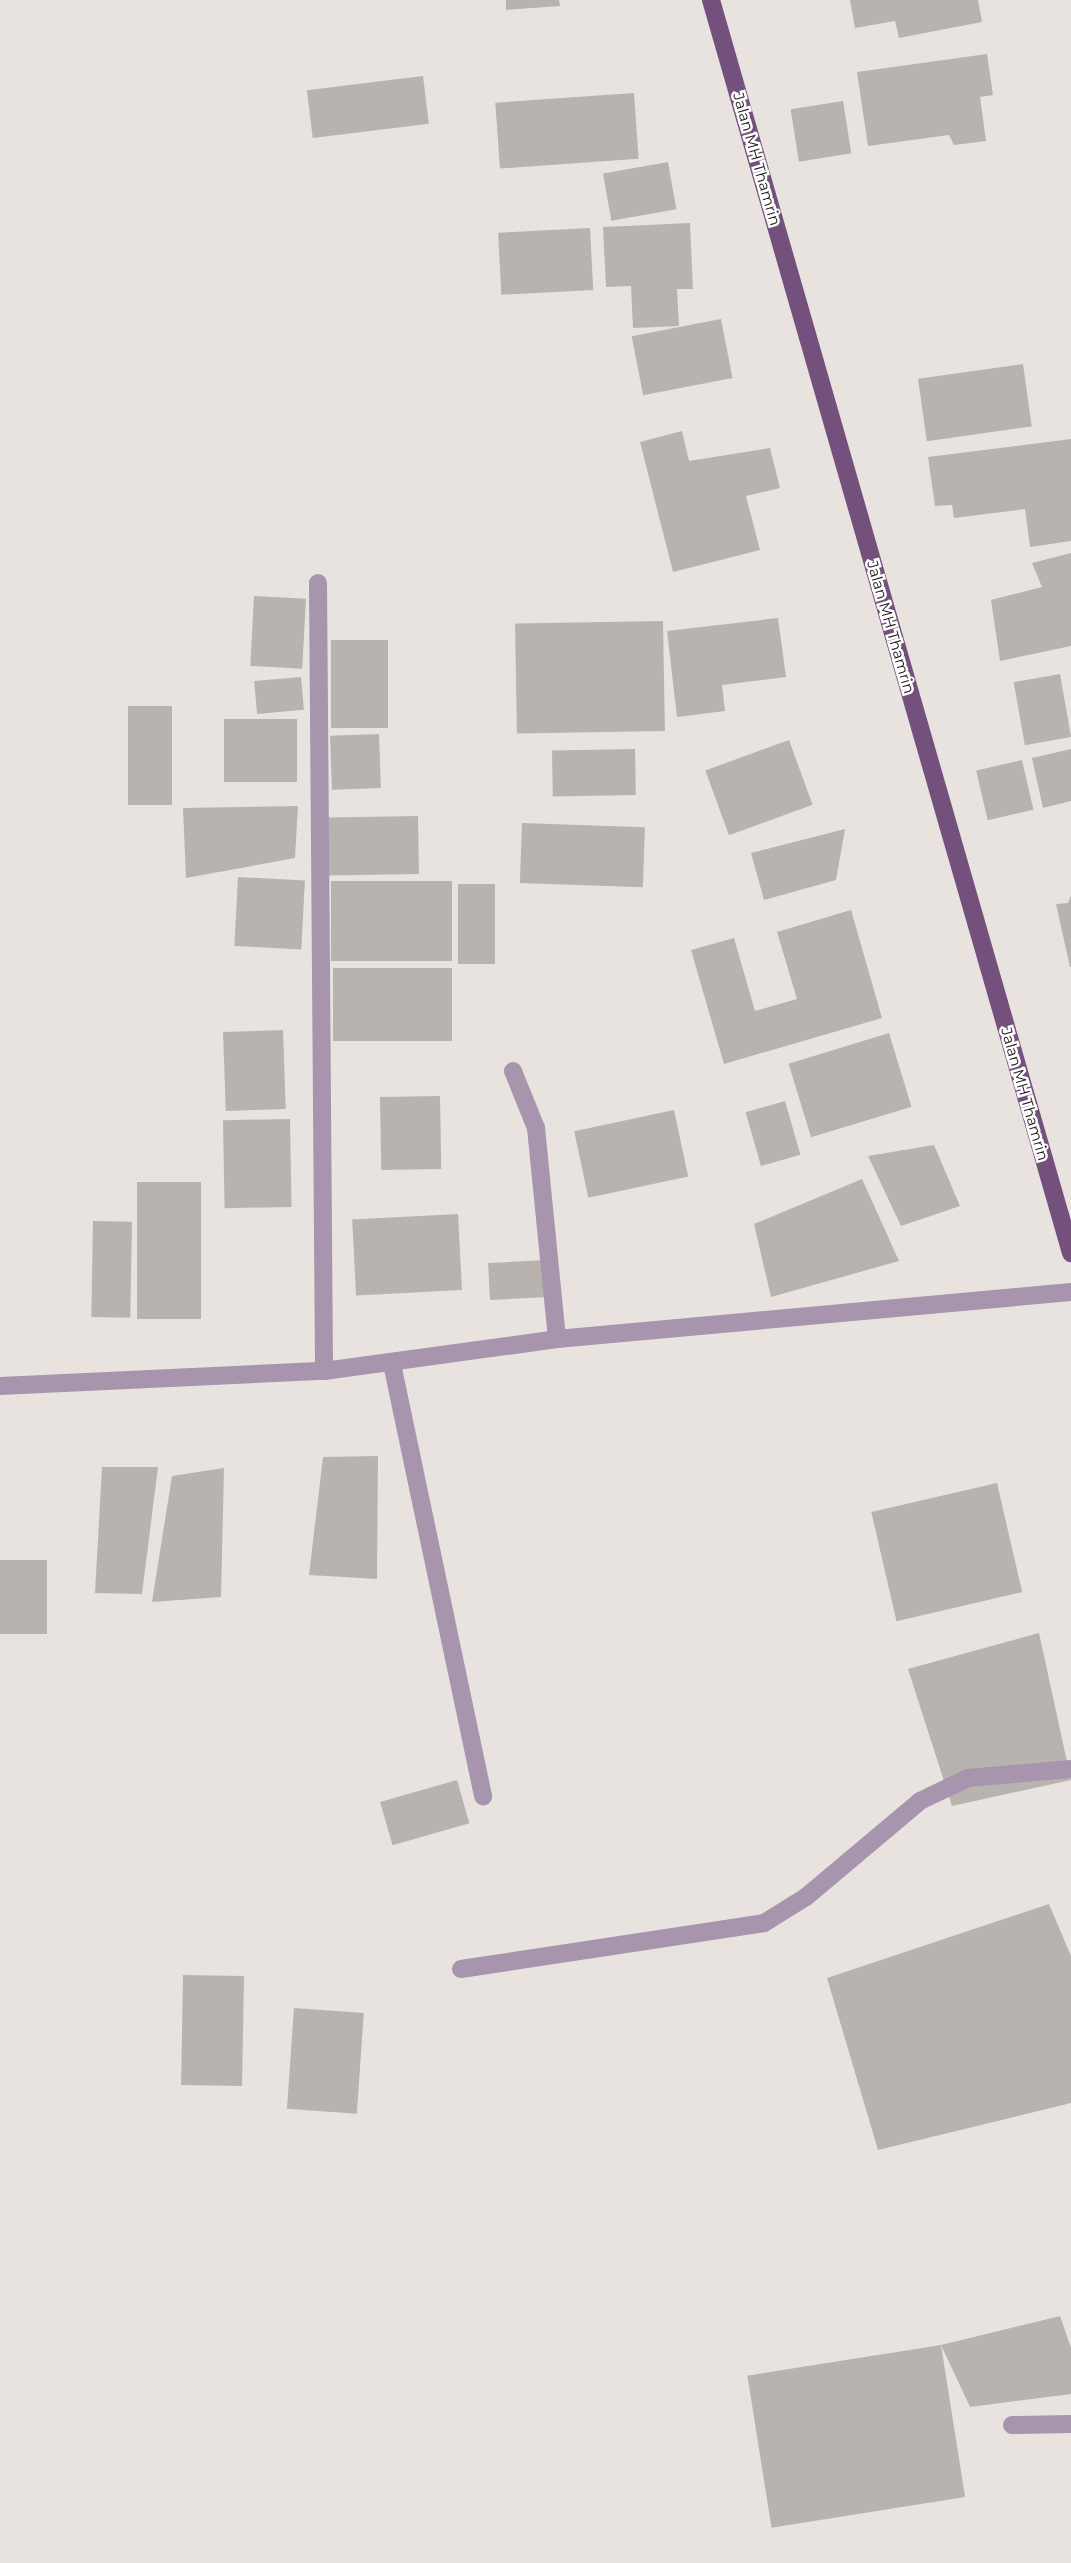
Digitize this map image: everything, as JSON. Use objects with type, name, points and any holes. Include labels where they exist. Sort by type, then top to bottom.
[{"type":"main road","name":"Jalan MH Thamrin","points":[[711,0],[1071,1253]]},
{"type":"street","points":[[318,583],[324,1371]]},
{"type":"street","points":[[513,1071],[536,1128],[557,1339]]},
{"type":"street","points":[[0,1386],[324,1371],[392,1364],[557,1339],[1071,1292]]},
{"type":"street","points":[[392,1364],[483,1797]]},
{"type":"street","points":[[461,1969],[764,1923],[806,1897],[920,1801],[968,1778],[1071,1769]]},
{"type":"street","points":[[1012,2425],[1071,2424]]},
{"type":"building","points":[[506,0],[559,0],[560,6],[506,10]]},
{"type":"building","points":[[850,0],[978,0],[982,22],[899,38],[895,21],[855,28]]},
{"type":"building","points":[[987,54],[993,95],[980,97],[986,141],[954,145],[949,135],[868,146],[857,72]]},
{"type":"building","points":[[423,76],[429,124],[313,138],[307,90]]},
{"type":"building","points":[[634,93],[639,159],[500,169],[495,103]]},
{"type":"building","points":[[843,101],[851,153],[799,162],[791,109]]},
{"type":"building","points":[[668,162],[676,209],[611,221],[603,173]]},
{"type":"building","points":[[690,223],[693,289],[677,289],[679,326],[633,328],[631,286],[606,287],[603,227]]},
{"type":"building","points":[[590,228],[593,290],[501,295],[498,233]]},
{"type":"building","points":[[721,319],[732,378],[643,395],[632,336]]},
{"type":"building","points":[[1023,364],[1032,426],[927,441],[918,379]]},
{"type":"building","points":[[682,431],[689,461],[770,448],[780,488],[746,496],[760,550],[673,572],[640,442]]},
{"type":"building","points":[[1071,439],[1071,541],[1030,547],[1025,509],[954,518],[952,505],[935,506],[928,457]]},
{"type":"building","points":[[1071,553],[1071,646],[1000,661],[991,600],[1042,587],[1032,563]]},
{"type":"building","points":[[254,596],[306,599],[302,669],[250,666]]},
{"type":"building","points":[[778,618],[786,677],[722,685],[725,711],[677,717],[667,631]]},
{"type":"building","points":[[663,621],[665,731],[517,734],[515,624]]},
{"type":"building","points":[[331,640],[388,640],[388,728],[331,728]]},
{"type":"building","points":[[1060,674],[1071,737],[1025,745],[1014,682]]},
{"type":"building","points":[[301,677],[304,710],[257,714],[254,681]]},
{"type":"building","points":[[128,706],[172,706],[172,805],[128,805]]},
{"type":"building","points":[[224,719],[297,719],[297,782],[224,782]]},
{"type":"building","points":[[379,734],[381,788],[332,790],[330,736]]},
{"type":"building","points":[[789,740],[813,805],[729,835],[705,770]]},
{"type":"building","points":[[635,749],[636,795],[553,796],[552,750]]},
{"type":"building","points":[[1071,749],[1071,801],[1043,808],[1032,758]]},
{"type":"building","points":[[1022,760],[1033,810],[988,820],[976,771]]},
{"type":"building","points":[[298,806],[295,858],[186,878],[183,808]]},
{"type":"building","points":[[418,816],[419,874],[329,876],[328,818]]},
{"type":"building","points":[[522,823],[645,827],[643,887],[520,883]]},
{"type":"building","points":[[845,829],[836,880],[764,900],[751,853]]},
{"type":"building","points":[[238,877],[305,881],[301,949],[234,946]]},
{"type":"building","points":[[331,881],[452,881],[452,961],[331,961]]},
{"type":"building","points":[[458,884],[495,884],[495,964],[458,964]]},
{"type":"building","points":[[1071,895],[1070,967],[1056,904],[1068,903]]},
{"type":"building","points":[[851,910],[882,1018],[724,1064],[691,950],[734,938],[755,1011],[797,999],[777,932]]},
{"type":"building","points":[[333,968],[452,968],[452,1041],[333,1041]]},
{"type":"building","points":[[283,1030],[286,1109],[226,1111],[223,1032]]},
{"type":"building","points":[[889,1033],[912,1107],[811,1137],[789,1064]]},
{"type":"building","points":[[440,1096],[441,1169],[381,1170],[380,1097]]},
{"type":"building","points":[[785,1101],[800,1155],[761,1166],[746,1112]]},
{"type":"building","points":[[674,1110],[688,1177],[588,1198],[574,1131]]},
{"type":"building","points":[[290,1119],[292,1207],[225,1208],[223,1120]]},
{"type":"building","points":[[934,1145],[960,1206],[901,1226],[868,1156]]},
{"type":"building","points":[[862,1179],[899,1261],[771,1297],[754,1224]]},
{"type":"building","points":[[137,1182],[201,1182],[201,1319],[137,1319]]},
{"type":"building","points":[[458,1214],[462,1290],[356,1295],[352,1220]]},
{"type":"building","points":[[93,1221],[132,1222],[130,1318],[91,1317]]},
{"type":"building","points":[[546,1260],[548,1297],[490,1300],[488,1263]]},
{"type":"building","points":[[378,1456],[377,1579],[309,1575],[323,1457]]},
{"type":"building","points":[[102,1467],[158,1467],[142,1594],[95,1593]]},
{"type":"building","points":[[224,1468],[221,1597],[152,1602],[172,1476]]},
{"type":"building","points":[[997,1483],[1022,1592],[897,1621],[871,1512]]},
{"type":"building","points":[[0,1560],[47,1560],[47,1634],[0,1634]]},
{"type":"building","points":[[1039,1633],[1071,1780],[952,1806],[908,1669]]},
{"type":"building","points":[[457,1780],[469,1823],[393,1845],[380,1802]]},
{"type":"building","points":[[1049,1904],[1071,1956],[1071,2103],[878,2150],[827,1978]]},
{"type":"building","points":[[183,1975],[244,1976],[242,2086],[181,2085]]},
{"type":"building","points":[[294,2008],[364,2013],[357,2114],[287,2109]]},
{"type":"building","points":[[1060,2316],[1071,2348],[1071,2394],[970,2407],[941,2345]]},
{"type":"building","points":[[941,2345],[965,2497],[772,2528],[747,2376]]}]
